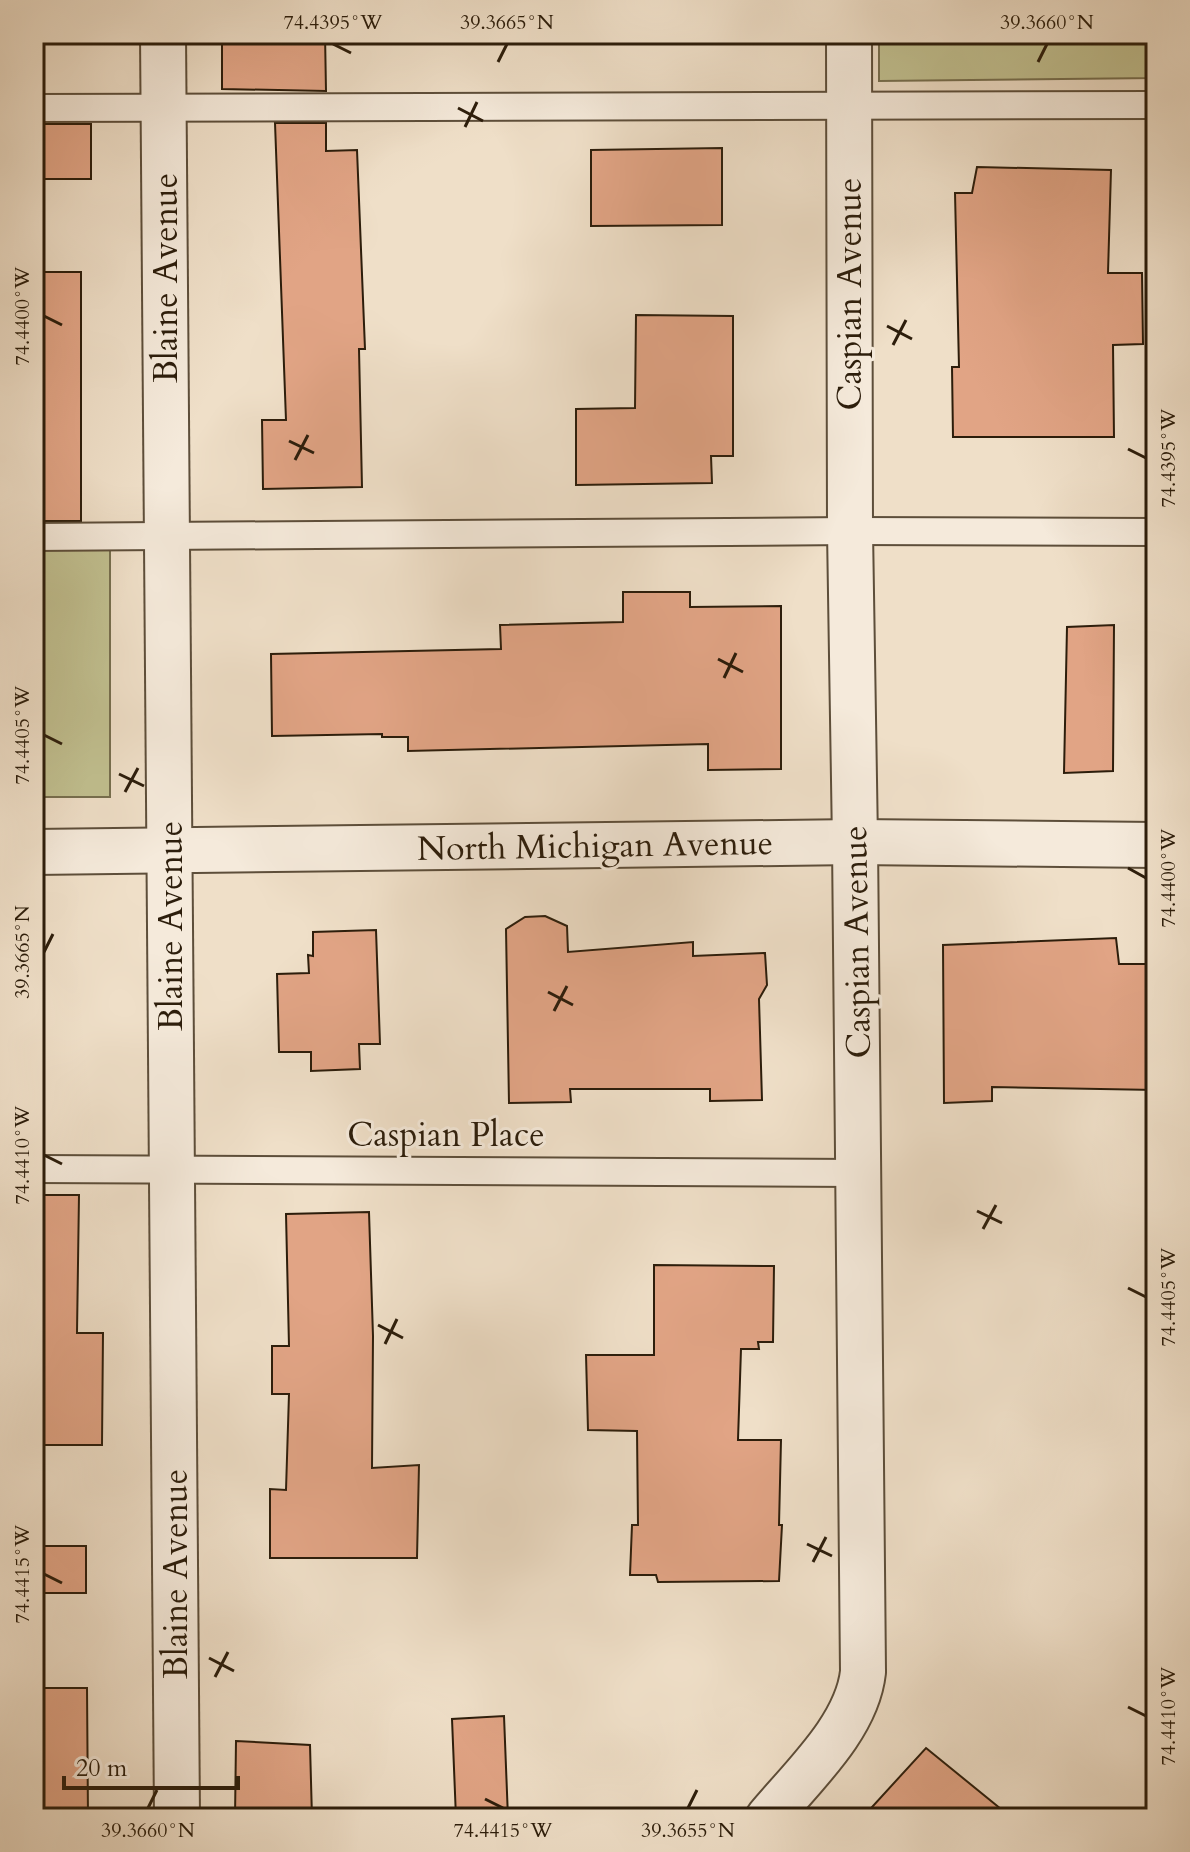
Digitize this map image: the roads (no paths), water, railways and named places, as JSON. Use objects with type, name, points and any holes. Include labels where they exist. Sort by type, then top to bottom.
[{"type":"street","name":"Blaine Avenue","points":[[163,34],[177,1818]]},
{"type":"street","name":"Caspian Avenue","points":[[768,1818],[846,1723],[861,1689],[863,1656],[850,531],[849,34]]},
{"type":"street","name":"North Michigan Avenue","points":[[34,852],[855,842],[1156,845]]},
{"type":"lane","points":[[34,108],[1156,105]]},
{"type":"lane","points":[[34,537],[1156,532]]},
{"type":"lane","name":"Caspian Place","points":[[34,1169],[858,1173]]}]
